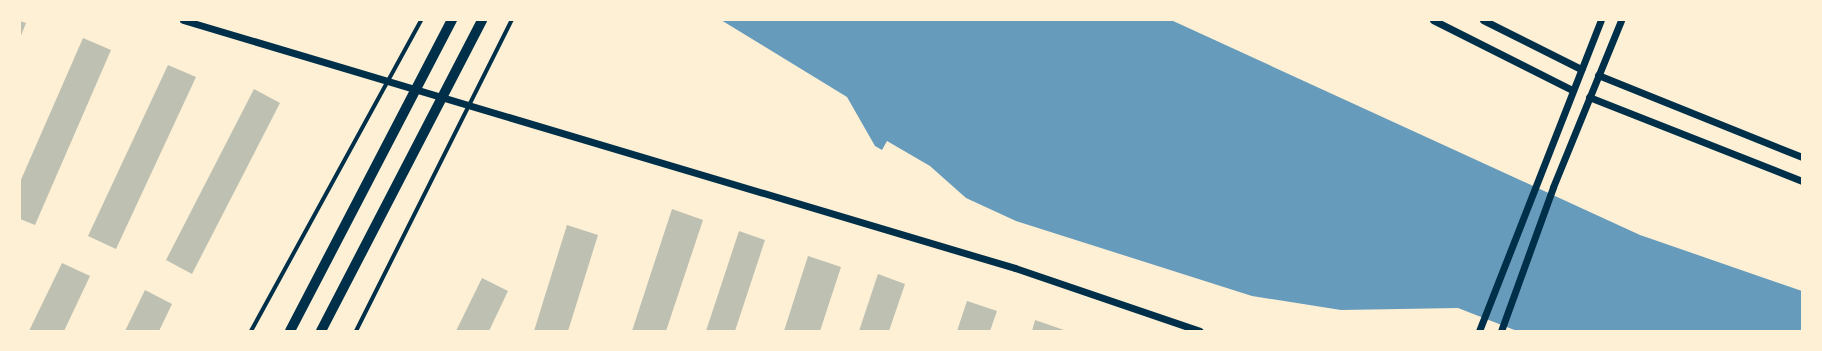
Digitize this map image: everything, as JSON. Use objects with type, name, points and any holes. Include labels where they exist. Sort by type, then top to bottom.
[{"type":"main road","points":[[290,331],[414,90],[452,20]]},
{"type":"main road","points":[[321,331],[439,97],[482,20]]},
{"type":"street","points":[[183,20],[1015,268],[1200,331]]},
{"type":"street","points":[[251,331],[420,20]]},
{"type":"street","points":[[356,331],[512,20]]},
{"type":"street","points":[[1433,20],[1572,90]]},
{"type":"street","points":[[1483,20],[1581,69]]},
{"type":"street","points":[[1479,331],[1536,180],[1601,20]]},
{"type":"street","points":[[1501,331],[1553,187],[1621,20]]},
{"type":"street","points":[[1598,75],[1802,157]]},
{"type":"street","points":[[1589,97],[1802,181]]},
{"type":"water","points":[[721,20],[1171,20],[1640,235],[1802,291],[1802,331],[1517,331],[1458,308],[1341,310],[1252,296],[1016,221],[966,198],[930,166],[887,141],[882,150],[875,146],[847,97]]},
{"type":"building","points":[[20,21],[26,23],[20,38]]},
{"type":"building","points":[[83,38],[111,50],[35,225],[20,219],[20,182]]},
{"type":"building","points":[[168,65],[196,77],[116,249],[88,236]]},
{"type":"building","points":[[254,89],[280,103],[192,274],[166,260]]},
{"type":"building","points":[[672,209],[703,220],[666,331],[632,331]]},
{"type":"building","points":[[567,225],[598,235],[568,331],[534,331]]},
{"type":"building","points":[[739,231],[765,240],[735,331],[706,331]]},
{"type":"building","points":[[808,256],[841,267],[820,331],[784,331]]},
{"type":"building","points":[[62,263],[90,276],[64,331],[29,331]]},
{"type":"building","points":[[878,274],[905,284],[889,331],[859,331]]},
{"type":"building","points":[[482,278],[508,291],[489,331],[456,331]]},
{"type":"building","points":[[145,290],[172,304],[159,331],[125,331]]},
{"type":"building","points":[[967,301],[997,311],[990,331],[957,331]]},
{"type":"building","points":[[1035,320],[1064,330],[1064,331],[1032,331]]}]
